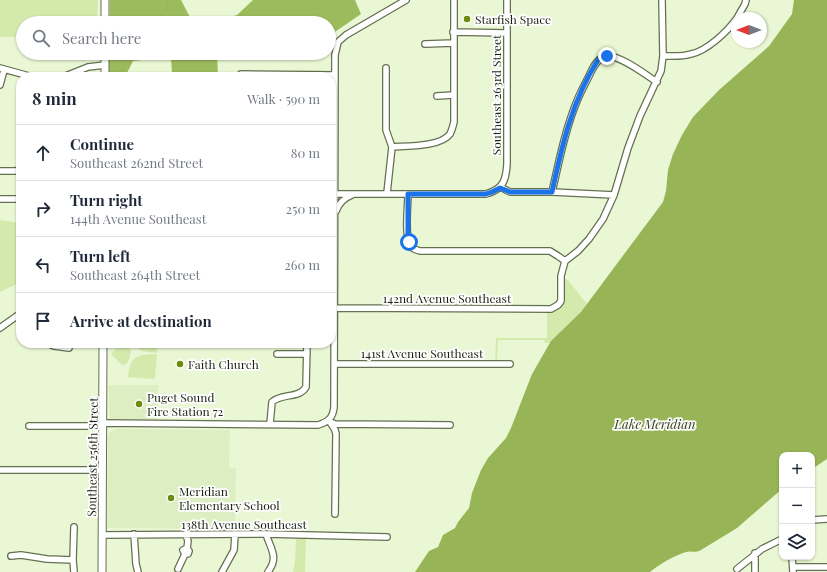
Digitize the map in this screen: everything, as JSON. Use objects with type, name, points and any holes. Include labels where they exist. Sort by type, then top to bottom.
[{"type":"main road","points":[[105,0],[105,16]]},
{"type":"main road","points":[[105,60],[105,72]]},
{"type":"main road","name":"Southeast 256th Street","points":[[102,572],[102,470],[104,423],[103,348]]},
{"type":"street","points":[[336,50],[338,42],[346,35],[406,0]]},
{"type":"street","points":[[392,147],[431,144],[446,138],[452,129],[454,122],[454,0]]},
{"type":"street","name":"Southeast 263rd Street","points":[[500,188],[504,182],[507,164],[507,0]]},
{"type":"street","points":[[408,194],[408,236],[411,247],[420,251],[550,252],[554,253],[565,262],[578,251],[603,218],[614,196],[628,148],[640,116],[657,82],[661,71],[663,56],[662,0]]},
{"type":"street","points":[[740,12],[746,0]]},
{"type":"street","points":[[663,56],[683,56],[693,54],[716,40],[731,24]]},
{"type":"street","points":[[453,32],[507,33]]},
{"type":"street","points":[[425,44],[454,43]]},
{"type":"street","points":[[552,192],[562,150],[577,100],[598,60],[607,56],[619,58],[657,82]]},
{"type":"street","points":[[335,60],[335,72]]},
{"type":"street","points":[[79,72],[88,66],[105,65]]},
{"type":"street","points":[[386,68],[386,130],[392,147],[387,193]]},
{"type":"street","points":[[0,85],[2,69],[16,72]]},
{"type":"street","points":[[437,96],[454,95]]},
{"type":"street","points":[[0,171],[16,171]]},
{"type":"street","points":[[336,194],[486,194],[500,188],[510,192],[552,192],[614,196]]},
{"type":"street","points":[[336,209],[346,198],[358,194]]},
{"type":"street","points":[[0,199],[16,199]]},
{"type":"street","name":"142nd Avenue Southeast","points":[[336,308],[546,310],[558,305],[562,298],[562,276],[565,262]]},
{"type":"street","points":[[0,328],[16,317]]},
{"type":"street","points":[[270,424],[272,402],[279,398],[298,394],[304,391],[306,387],[307,348]]},
{"type":"street","points":[[29,426],[100,426],[104,423],[318,425],[328,421],[333,412],[334,348]]},
{"type":"street","points":[[277,354],[307,354]]},
{"type":"street","name":"141st Avenue Southeast","points":[[334,364],[510,364]]},
{"type":"street","points":[[328,421],[335,424],[450,425]]},
{"type":"street","points":[[328,421],[335,430],[336,434],[335,514]]},
{"type":"street","points":[[0,470],[102,470]]},
{"type":"street","points":[[815,520],[827,519]]},
{"type":"street","points":[[74,527],[74,572]]},
{"type":"street","points":[[134,534],[138,572]]},
{"type":"street","points":[[222,572],[234,550],[235,534]]},
{"type":"street","points":[[266,534],[274,559],[273,566],[268,572]]},
{"type":"street","name":"138th Avenue Southeast","points":[[102,535],[266,534],[386,537]]},
{"type":"street","points":[[178,569],[184,554],[183,550],[187,548],[188,541],[186,535]]},
{"type":"street","points":[[737,569],[772,543],[779,540]]},
{"type":"street","points":[[756,554],[756,572]]},
{"type":"street","points":[[11,556],[21,555],[47,559],[73,560]]},
{"type":"street","points":[[792,560],[793,570],[827,567]]},
{"type":"shaded area","points":[[0,0],[98,0],[97,16],[16,16],[16,37],[0,37]]},
{"type":"shaded area","points":[[110,0],[181,0],[189,16],[110,16]]},
{"type":"shaded area","points":[[253,0],[355,0],[361,14],[336,31],[336,16],[234,16],[237,15]]},
{"type":"shaded area","points":[[109,60],[142,60],[133,61],[128,72],[109,72]]},
{"type":"shaded area","points":[[171,60],[217,60],[218,72],[172,72]]},
{"type":"shaded area","points":[[0,220],[16,223],[16,284],[0,292]]},
{"type":"shaded area","points":[[564,279],[567,279],[587,304],[581,313],[550,343],[545,343],[544,340],[498,340],[497,362],[495,362],[496,338],[547,338],[547,313],[553,312],[560,305],[563,295]]},
{"type":"shaded area","points":[[116,348],[129,348],[131,352],[128,362],[123,366],[111,354]]},
{"type":"shaded area","points":[[138,348],[157,348],[157,353],[142,351]]},
{"type":"shaded area","points":[[157,354],[155,378],[128,377],[131,364],[135,358],[144,355]]},
{"type":"shaded area","points":[[108,385],[158,385],[158,422],[110,419]]},
{"type":"shaded area","name":"Meridian Elementary School","points":[[116,429],[230,430],[229,468],[236,468],[235,529],[107,528],[108,437],[109,433]]},
{"type":"shaded area","points":[[296,537],[306,537],[305,572],[293,572]]},
{"type":"water","name":"Lake Meridian","points":[[794,0],[827,0],[827,459],[815,467],[815,452],[779,452],[779,492],[737,528],[701,550],[676,556],[662,563],[650,572],[415,572],[429,551],[438,547],[443,535],[455,528],[469,508],[472,493],[481,470],[488,458],[506,438],[532,374],[551,341],[581,312],[663,202],[666,191],[668,170],[673,154],[693,117],[719,90],[769,46],[792,14]]},
{"type":"waterway","points":[[162,16],[166,11],[168,0]]},
{"type":"waterway","points":[[120,72],[128,60]]},
{"type":"place","name":"Starfish Space","points":[[467,19]]},
{"type":"place","name":"Faith Church","points":[[180,364]]},
{"type":"place","name":"Puget Sound Fire Station 72","points":[[139,404]]},
{"type":"place","name":"Meridian Elementary School","points":[[171,498]]},
{"type":"route","points":[[409,242],[408,194],[486,194],[500,188],[504,191],[510,192],[552,192],[570,119],[577,100],[598,60],[607,56]]}]
